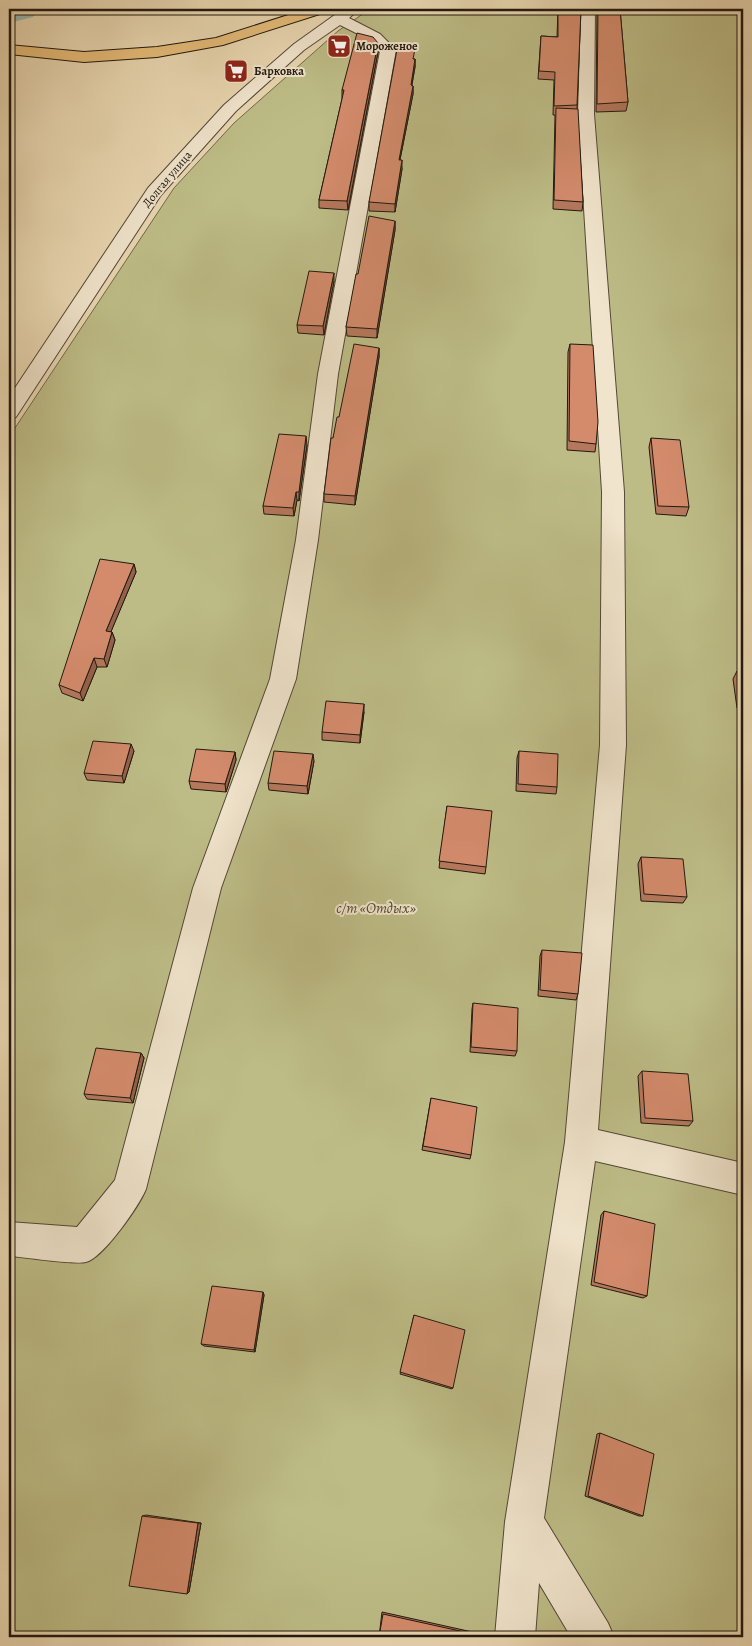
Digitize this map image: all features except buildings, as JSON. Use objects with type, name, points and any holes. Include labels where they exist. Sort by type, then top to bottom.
[{"type":"main road","points":[[9,50],[84,57],[157,52],[218,42],[337,12]]},
{"type":"street","points":[[514,1637],[524,1522],[581,1142],[613,745],[613,492],[586,114],[588,9]]},
{"type":"street","points":[[9,1239],[85,1245],[129,1189],[207,888],[283,679],[307,540],[328,374],[388,50],[375,37],[337,12]]},
{"type":"street","name":"Долгая улица","points":[[9,412],[154,192],[230,108],[337,12]]},
{"type":"street","points":[[581,1142],[743,1179]]},
{"type":"street","points":[[524,1522],[594,1637]]},
{"type":"green space","name":"с/т «Отдых»","points":[[370,9],[743,9],[743,1637],[613,1637],[601,1618],[590,1637],[9,1637],[9,437],[174,188],[234,123],[338,31]]},
{"type":"waterway","points":[[9,12],[20,9]]},
{"type":"place","name":"Мороженое","points":[[339,46]]},
{"type":"place","name":"Барковка","points":[[236,71]]}]
